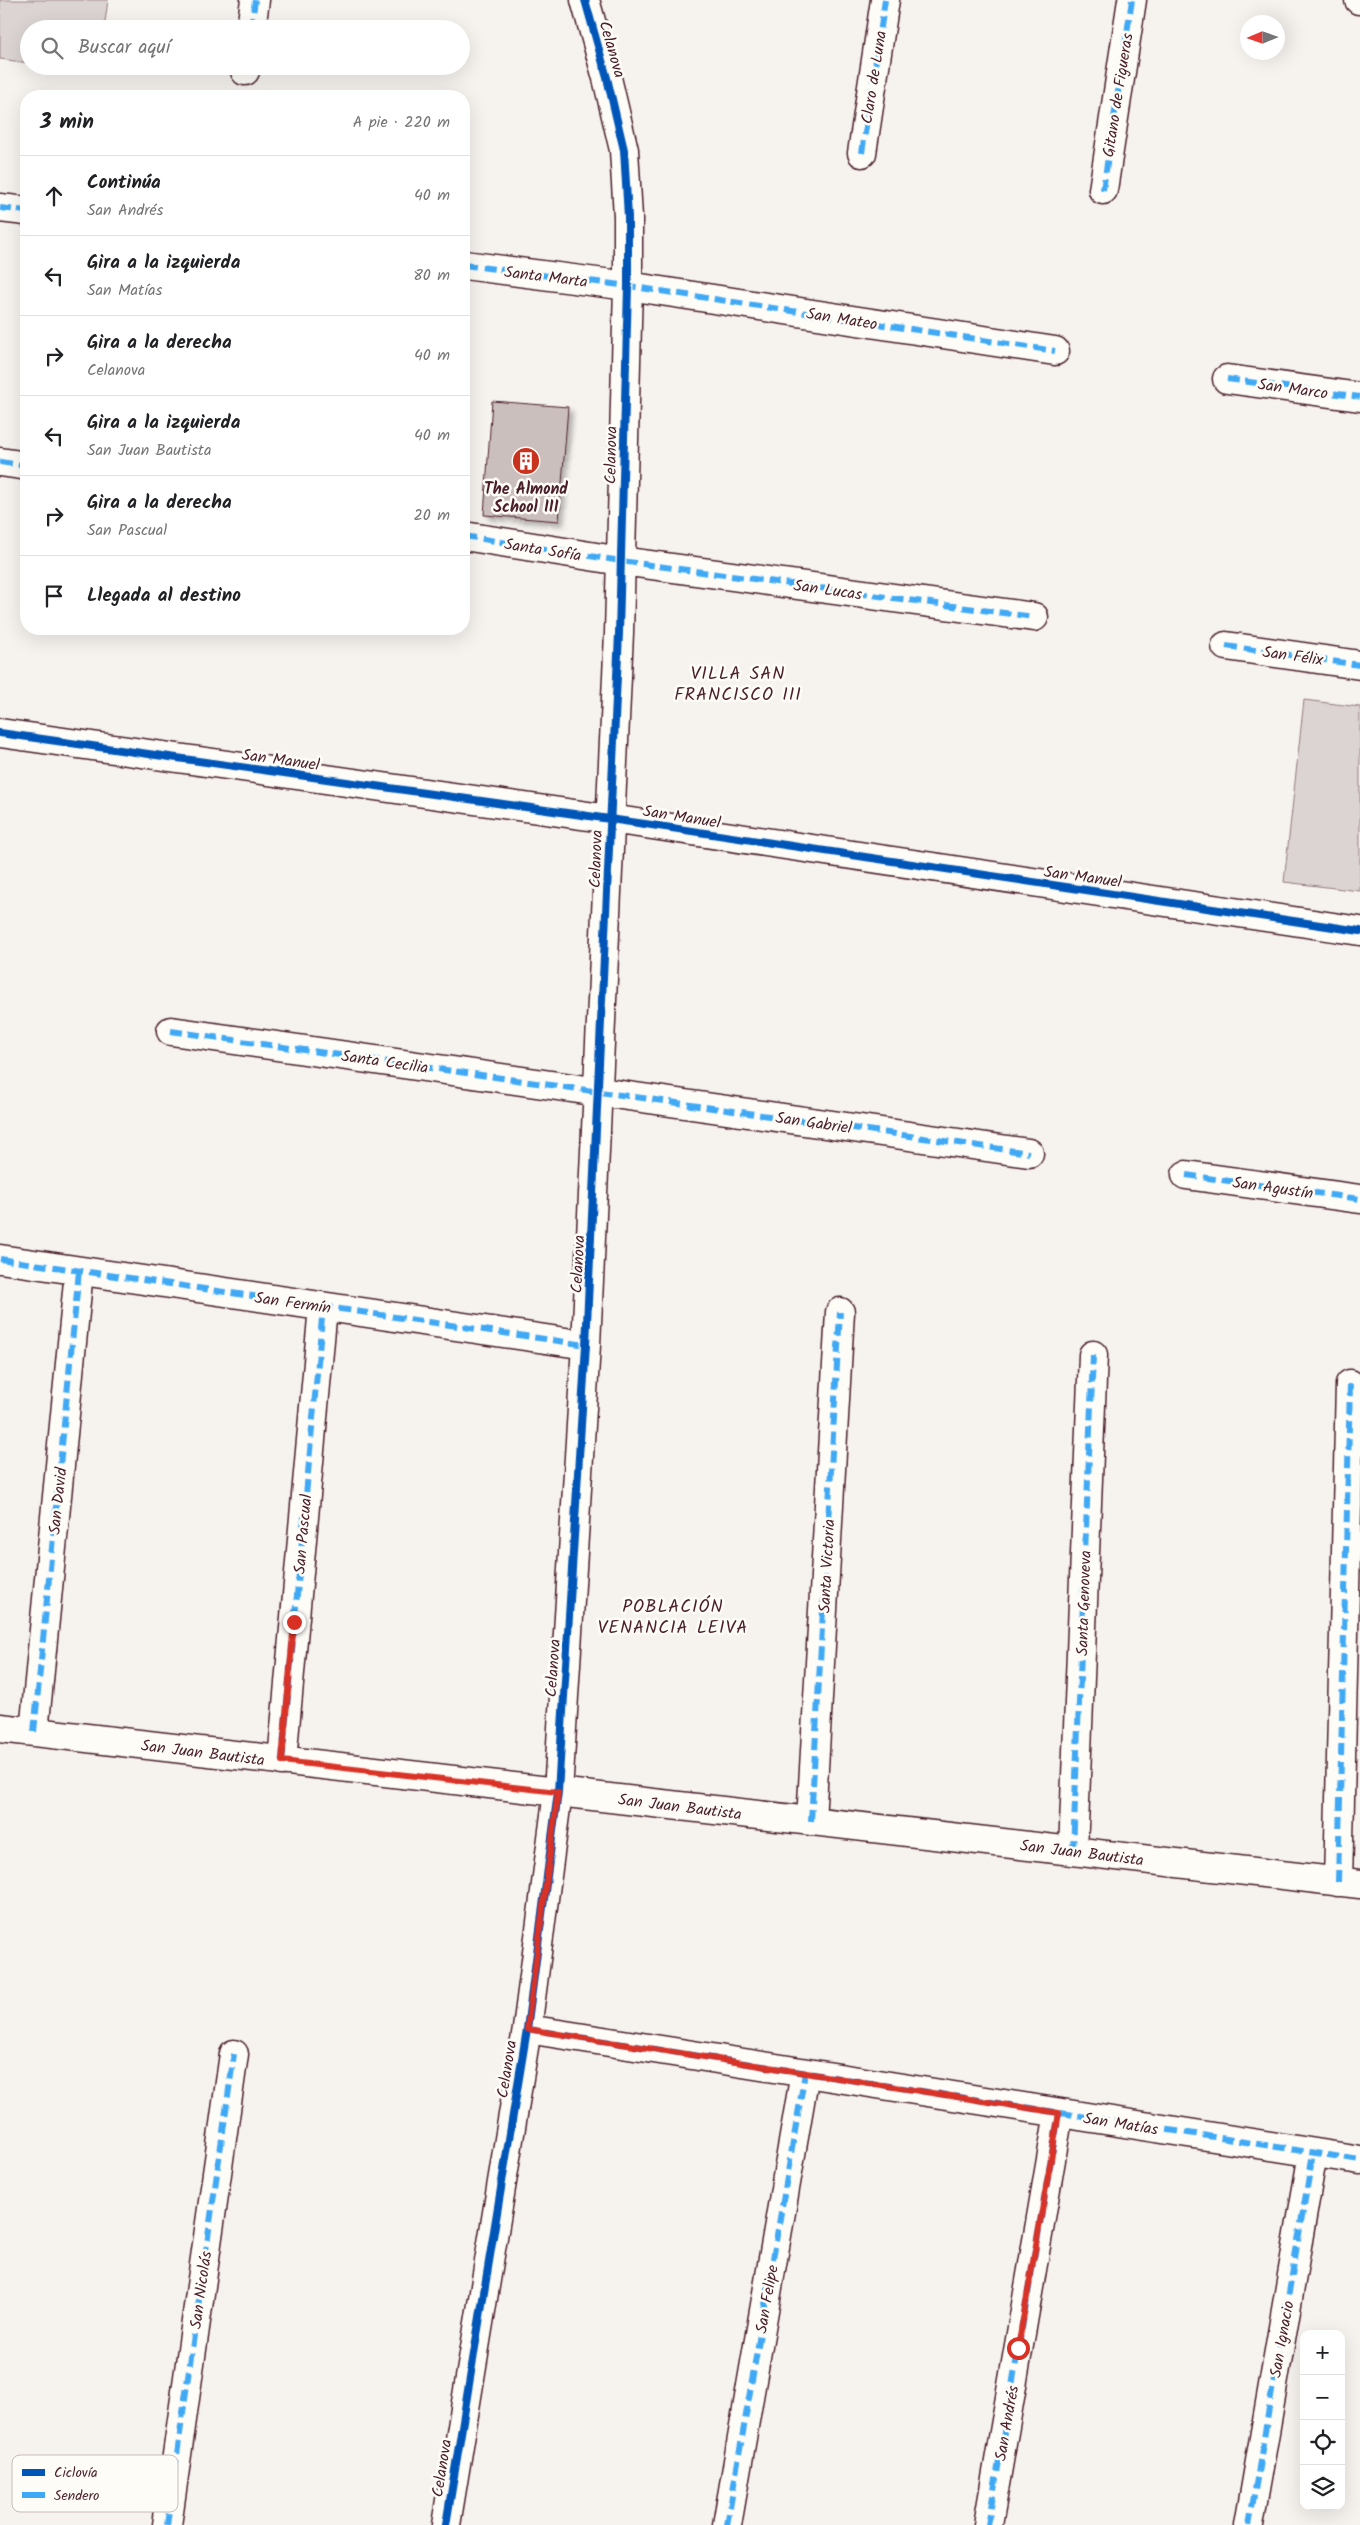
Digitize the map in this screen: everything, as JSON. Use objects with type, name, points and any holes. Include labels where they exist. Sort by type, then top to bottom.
[{"type":"street","points":[[253,20],[256,0]]},
{"type":"street","name":"Celanova","points":[[446,2525],[527,2029],[558,1792],[586,1345],[622,561],[628,217],[624,150],[608,78],[585,0]]},
{"type":"street","name":"Claro de Luna","points":[[862,153],[885,0]]},
{"type":"street","name":"Gitano de Figueras","points":[[1103,190],[1132,0]]},
{"type":"street","points":[[0,208],[20,210]]},
{"type":"street","name":"Santa Marta","points":[[470,267],[628,286]]},
{"type":"street","name":"San Mateo","points":[[628,286],[1055,351]]},
{"type":"street","name":"San Marco","points":[[1227,379],[1360,397]]},
{"type":"street","name":"Santa Sofía","points":[[470,537],[622,561]]},
{"type":"street","name":"San Lucas","points":[[622,561],[1034,617]]},
{"type":"street","name":"San Félix","points":[[1226,646],[1360,664]]},
{"type":"street","name":"San Manuel","points":[[0,733],[611,820],[1360,931]]},
{"type":"street","name":"Santa Cecilia","points":[[171,1031],[598,1091]]},
{"type":"street","name":"San Gabriel","points":[[598,1091],[1030,1153]]},
{"type":"street","name":"San Agustín","points":[[1186,1175],[1360,1200]]},
{"type":"street","name":"San Fermín","points":[[0,1259],[586,1345]]},
{"type":"street","name":"San David","points":[[34,1732],[79,1271]]},
{"type":"street","name":"San Pascual","points":[[282,1761],[323,1307]]},
{"type":"street","name":"Santa Victoria","points":[[811,1821],[840,1312]]},
{"type":"street","name":"Santa Genoveva","points":[[1073,1851],[1093,1355]]},
{"type":"street","points":[[1349,1883],[1350,1384]]},
{"type":"street","name":"San Juan Bautista","points":[[0,1728],[1349,1883]]},
{"type":"street","name":"San Matías","points":[[527,2029],[1360,2160]]},
{"type":"street","name":"San Nicolás","points":[[177,2455],[234,2054]]},
{"type":"street","name":"San Felipe","points":[[727,2525],[805,2073]]},
{"type":"street","name":"San Andrés","points":[[988,2525],[1059,2113]]},
{"type":"street","name":"San Ignacio","points":[[1249,2525],[1313,2153]]},
{"type":"street","name":"San Nicolás","points":[[167,2525],[169,2512]]},
{"type":"shaded area","points":[[0,0],[108,0],[105,20],[20,20],[20,62],[0,59]]},
{"type":"shaded area","points":[[1304,700],[1360,707],[1360,891],[1284,882]]},
{"type":"building","name":"The Almond School III","points":[[492,401],[568,407],[559,521],[484,515]]},
{"type":"marked path","points":[[252,20],[255,0]]},
{"type":"marked path","points":[[862,153],[885,0]]},
{"type":"marked path","points":[[1103,190],[1132,0]]},
{"type":"marked path","points":[[0,208],[20,210]]},
{"type":"marked path","points":[[470,266],[628,286],[1055,351]]},
{"type":"marked path","points":[[1227,379],[1360,397]]},
{"type":"marked path","points":[[0,462],[20,465]]},
{"type":"marked path","points":[[470,537],[621,561],[1034,617]]},
{"type":"marked path","points":[[1226,646],[1360,665]]},
{"type":"marked path","points":[[171,1031],[1029,1153]]},
{"type":"marked path","points":[[1186,1175],[1360,1199]]},
{"type":"marked path","points":[[0,1259],[586,1345]]},
{"type":"marked path","points":[[34,1732],[79,1271]]},
{"type":"marked path","points":[[282,1761],[323,1307]]},
{"type":"marked path","points":[[811,1821],[840,1312]]},
{"type":"marked path","points":[[1073,1851],[1093,1355]]},
{"type":"marked path","points":[[1338,1882],[1350,1384]]},
{"type":"marked path","points":[[527,2029],[1360,2160]]},
{"type":"marked path","points":[[177,2455],[234,2054]]},
{"type":"marked path","points":[[727,2525],[805,2073]]},
{"type":"marked path","points":[[988,2525],[1059,2113]]},
{"type":"marked path","points":[[1249,2525],[1313,2153]]},
{"type":"marked path","points":[[167,2525],[169,2512]]},
{"type":"cycle path","points":[[446,2525],[527,2029],[558,1792],[586,1345],[619,633],[628,217],[624,150],[607,78],[585,0]]},
{"type":"cycle path","points":[[0,733],[645,824],[1360,931]]},
{"type":"place","name":"The Almond School III","points":[[526,461]]},
{"type":"district","name":"VILLA SAN FRANCISCO III","points":[[738,683]]},
{"type":"district","name":"POBLACIÓN VENANCIA LEIVA","points":[[673,1616]]},
{"type":"route","points":[[294,1622],[282,1761],[558,1792],[527,2029],[1059,2113],[1018,2348]]}]
